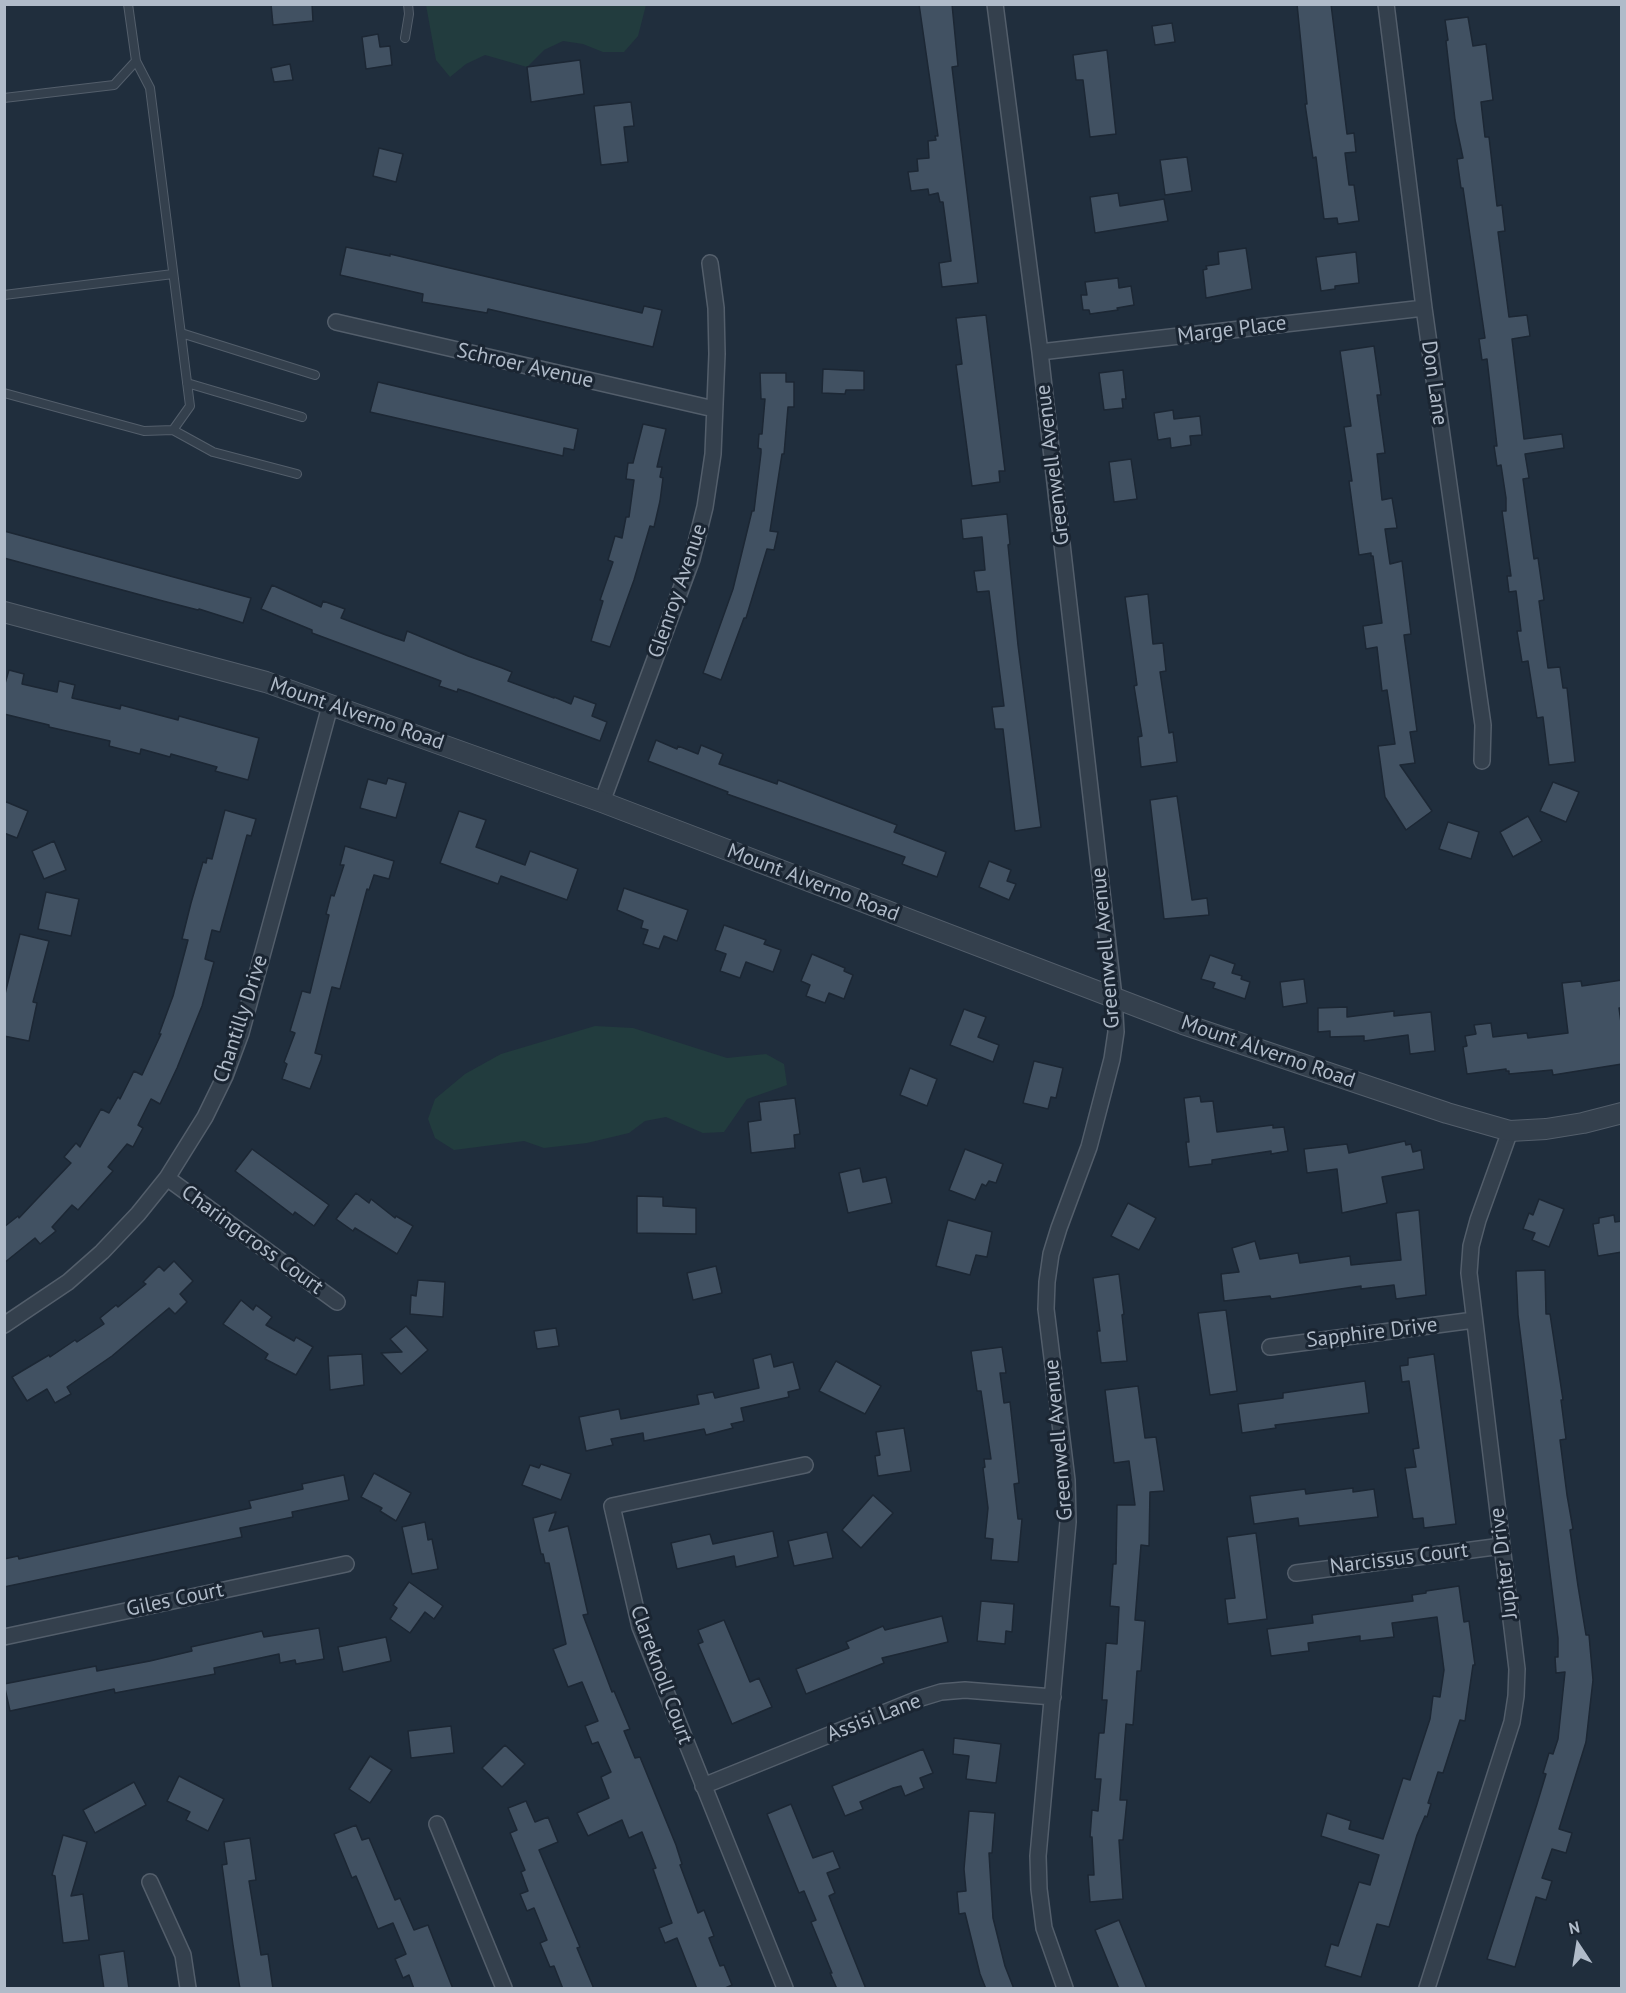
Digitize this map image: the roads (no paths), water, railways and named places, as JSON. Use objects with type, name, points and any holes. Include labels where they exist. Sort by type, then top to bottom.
[{"type":"street","name":"Greenwell Avenue","points":[[995,4],[1040,352],[1114,997],[1116,1032],[1112,1059],[1089,1147],[1051,1254],[1047,1282],[1046,1309],[1067,1480],[1068,1522],[1038,1856],[1044,1928],[1065,1989]]},
{"type":"street","name":"Don Lane","points":[[1386,4],[1424,308],[1483,725],[1482,761]]},
{"type":"street","name":"Glenroy Avenue","points":[[602,802],[692,559],[705,507],[713,454],[717,354],[716,309],[710,263]]},
{"type":"street","name":"Marge Place","points":[[1040,352],[1424,308]]},
{"type":"street","name":"Schroer Avenue","points":[[336,322],[714,409]]},
{"type":"street","name":"Mount Alverno Road","points":[[4,612],[266,682],[330,706],[388,724],[602,802],[1184,1024],[1414,1102],[1510,1131],[1574,1125],[1622,1113]]},
{"type":"street","name":"Chantilly Drive","points":[[4,1325],[24,1314],[68,1282],[102,1252],[138,1214],[167,1178],[205,1117],[225,1076],[241,1033],[330,706]]},
{"type":"street","name":"Jupiter Drive","points":[[1427,1989],[1512,1722],[1516,1696],[1517,1669],[1469,1273],[1471,1246],[1478,1220],[1510,1131]]},
{"type":"street","name":"Charingcross Court","points":[[167,1178],[337,1302]]},
{"type":"street","name":"Sapphire Drive","points":[[1270,1347],[1474,1320]]},
{"type":"street","name":"Clareknoll Court","points":[[785,1989],[639,1627],[612,1506],[805,1465]]},
{"type":"street","name":"Narcissus Court","points":[[1296,1573],[1502,1546]]},
{"type":"street","name":"Giles Court","points":[[4,1637],[346,1564]]},
{"type":"street","name":"Assisi Lane","points":[[703,1786],[918,1699],[941,1692],[966,1690],[1053,1697]]},
{"type":"street","points":[[437,1824],[504,1989]]},
{"type":"street","points":[[150,1882],[183,1955],[188,1989]]},
{"type":"lane","points":[[128,4],[136,61],[150,88],[190,406],[173,430]]},
{"type":"lane","points":[[405,38],[409,14],[408,4]]},
{"type":"lane","points":[[4,98],[114,85],[136,61]]},
{"type":"lane","points":[[4,295],[173,274]]},
{"type":"lane","points":[[181,333],[315,375]]},
{"type":"lane","points":[[187,383],[302,417]]},
{"type":"lane","points":[[4,393],[144,431],[173,430],[213,452],[297,474]]}]
